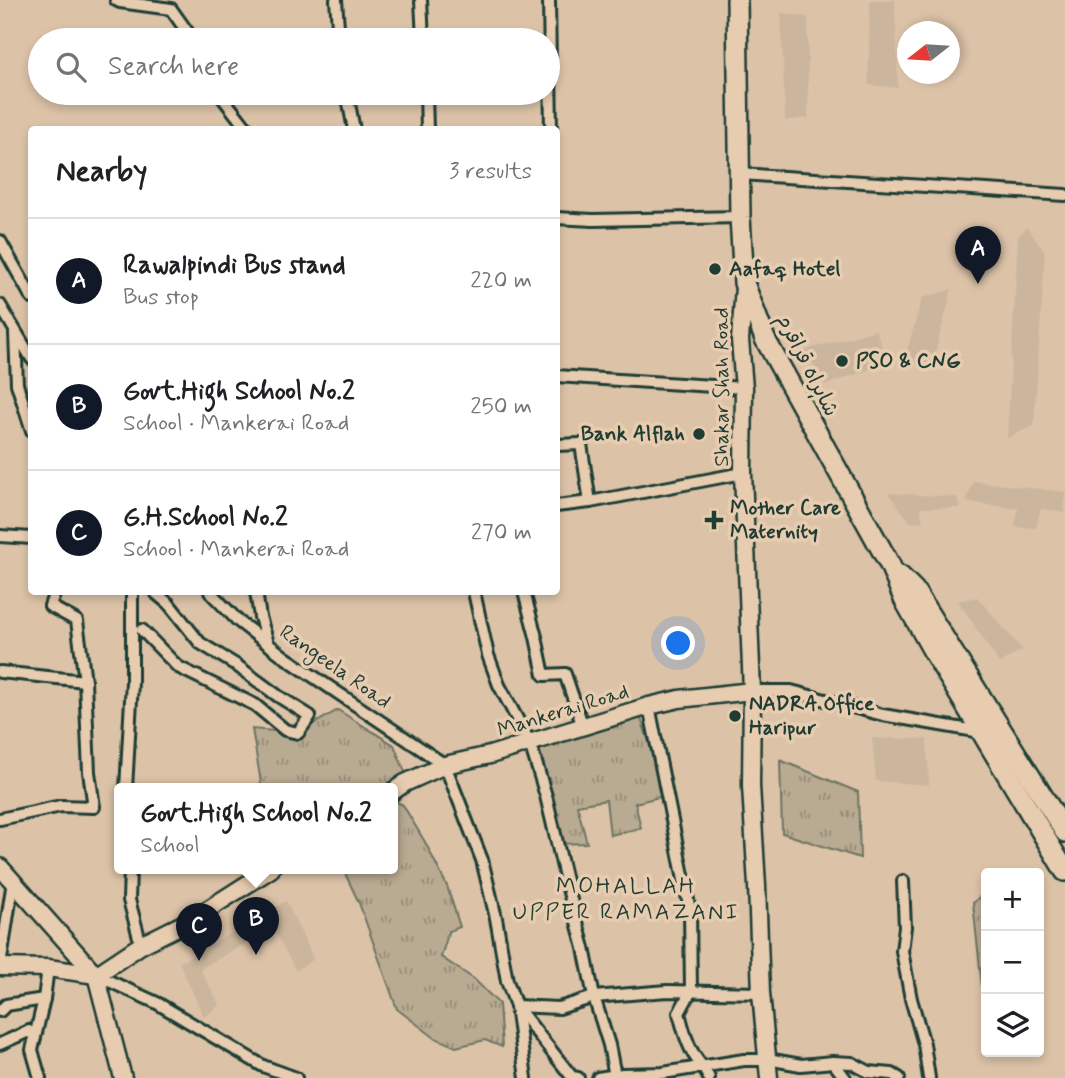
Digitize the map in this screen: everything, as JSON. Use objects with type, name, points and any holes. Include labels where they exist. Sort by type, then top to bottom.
[{"type":"highway","name":"شاہراہ قراقرم","points":[[737,0],[740,217],[744,282],[765,340],[890,565],[904,599],[1065,871]]},
{"type":"highway","name":"شاہراہ قراقرم","points":[[890,565],[914,590],[1065,832]]},
{"type":"main road","name":"Shakar Shah Road","points":[[744,282],[740,340],[744,388],[743,473],[752,691],[751,786],[761,993],[769,1078]]},
{"type":"main road","name":"Mankerai Road","points":[[398,788],[445,765],[490,755],[649,706],[679,699],[752,691]]},
{"type":"main road","points":[[0,867],[96,975],[123,1078]]},
{"type":"main road","points":[[0,967],[48,968],[96,975],[141,945],[191,919],[263,874]]},
{"type":"street","points":[[116,0],[171,9],[184,28]]},
{"type":"street","points":[[336,0],[338,28]]},
{"type":"street","points":[[421,0],[422,28]]},
{"type":"street","points":[[548,0],[549,28]]},
{"type":"street","points":[[228,105],[245,126]]},
{"type":"street","points":[[349,105],[353,126]]},
{"type":"street","points":[[426,105],[427,126]]},
{"type":"street","points":[[550,105],[551,126]]},
{"type":"street","points":[[740,174],[1065,195]]},
{"type":"street","points":[[560,218],[740,217]]},
{"type":"street","points":[[0,241],[28,291]]},
{"type":"street","points":[[0,305],[28,353]]},
{"type":"street","points":[[15,333],[17,384],[28,418]]},
{"type":"street","points":[[560,376],[744,388]]},
{"type":"street","points":[[560,445],[581,444],[590,502]]},
{"type":"street","points":[[560,506],[743,473]]},
{"type":"street","points":[[0,536],[28,538]]},
{"type":"street","points":[[0,819],[61,806],[94,807],[89,772],[85,681],[77,621],[50,606],[54,595]]},
{"type":"street","points":[[126,783],[132,681],[132,595]]},
{"type":"street","points":[[142,629],[178,667],[255,705],[285,730],[298,733],[310,716],[200,643],[169,604],[158,595]]},
{"type":"street","name":"Rangeela Road","points":[[213,595],[238,621],[286,658],[445,765]]},
{"type":"street","points":[[256,595],[268,644]]},
{"type":"street","points":[[475,595],[488,655],[499,685],[530,743],[547,796],[615,1076]]},
{"type":"street","points":[[525,595],[544,675],[565,674],[583,727]]},
{"type":"street","points":[[0,673],[85,681]]},
{"type":"street","points":[[752,691],[791,691],[883,715],[981,732]]},
{"type":"street","points":[[649,706],[690,910],[691,991],[679,1013],[686,1037],[709,1078]]},
{"type":"street","points":[[445,765],[482,860],[507,981],[516,1006],[526,1078]]},
{"type":"street","points":[[130,874],[129,900],[141,945]]},
{"type":"street","points":[[0,967],[13,881]]},
{"type":"street","points":[[903,881],[905,928],[902,951],[929,1078]]},
{"type":"street","points":[[40,1078],[32,1050],[48,968]]},
{"type":"street","points":[[96,975],[157,1003],[263,1066],[296,1078]]},
{"type":"street","points":[[516,1006],[559,1008],[594,997],[667,990],[761,993]]},
{"type":"street","points":[[0,1011],[6,1005],[44,999]]},
{"type":"street","points":[[516,1006],[572,1077],[578,1078]]},
{"type":"street","points":[[0,1044],[29,1031],[35,1037]]},
{"type":"street","points":[[598,1078],[663,1073],[744,1060],[801,1065],[852,1063],[869,1072],[892,1074],[899,1078]]},
{"type":"street","points":[[833,1062],[845,1078]]},
{"type":"shaded area","points":[[870,0],[895,0],[898,88],[868,85]]},
{"type":"shaded area","points":[[781,13],[808,17],[808,118],[785,121]]},
{"type":"shaded area","points":[[1027,227],[1045,252],[1034,426],[1007,438],[1018,236]]},
{"type":"shaded area","points":[[952,289],[932,365],[903,365],[922,298]]},
{"type":"shaded area","points":[[876,330],[888,363],[826,385],[805,350]]},
{"type":"shaded area","points":[[973,481],[1065,492],[1065,513],[1041,509],[1036,528],[1015,527],[1018,509],[966,502]]},
{"type":"shaded area","points":[[888,493],[957,497],[960,508],[920,508],[923,521],[911,523]]},
{"type":"shaded area","points":[[977,597],[1023,650],[999,663],[958,601]]},
{"type":"shaded area","points":[[872,738],[927,739],[929,785],[876,781]]},
{"type":"shaded area","points":[[286,901],[314,959],[296,971],[273,928],[200,969],[220,1005],[204,1017],[179,963]]},
{"type":"green space","points":[[338,710],[394,745],[408,779],[398,785],[398,783],[261,783],[252,729],[298,733]]},
{"type":"green space","points":[[638,710],[667,795],[635,803],[641,828],[610,835],[606,800],[577,805],[587,843],[558,844],[530,743]]},
{"type":"green space","points":[[780,760],[858,792],[860,858],[782,833]]},
{"type":"green space","points":[[398,802],[403,805],[425,842],[447,886],[460,927],[449,931],[441,957],[474,979],[499,1004],[502,1047],[485,1040],[456,1047],[435,1038],[397,1009],[359,903],[345,874],[398,874]]},
{"type":"green space","points":[[981,896],[981,978],[973,903]]},
{"type":"place","name":"Aafaq Hotel","points":[[715,269]]},
{"type":"place","name":"Rawalpindi Bus stand","points":[[978,284]]},
{"type":"place","name":"PSO & CNG","points":[[842,361]]},
{"type":"place","name":"Bank Alflah","points":[[699,434]]},
{"type":"place","name":"Mother Care Maternity","points":[[714,520]]},
{"type":"place","name":"NADRA Office Haripur","points":[[735,716]]},
{"type":"place","name":"Govt.High School No.2","points":[[256,955]]},
{"type":"place","name":"G.H.School No.2","points":[[199,961]]},
{"type":"district","name":"MOHALLAH UPPER RAMAZANI","points":[[626,900]]}]
